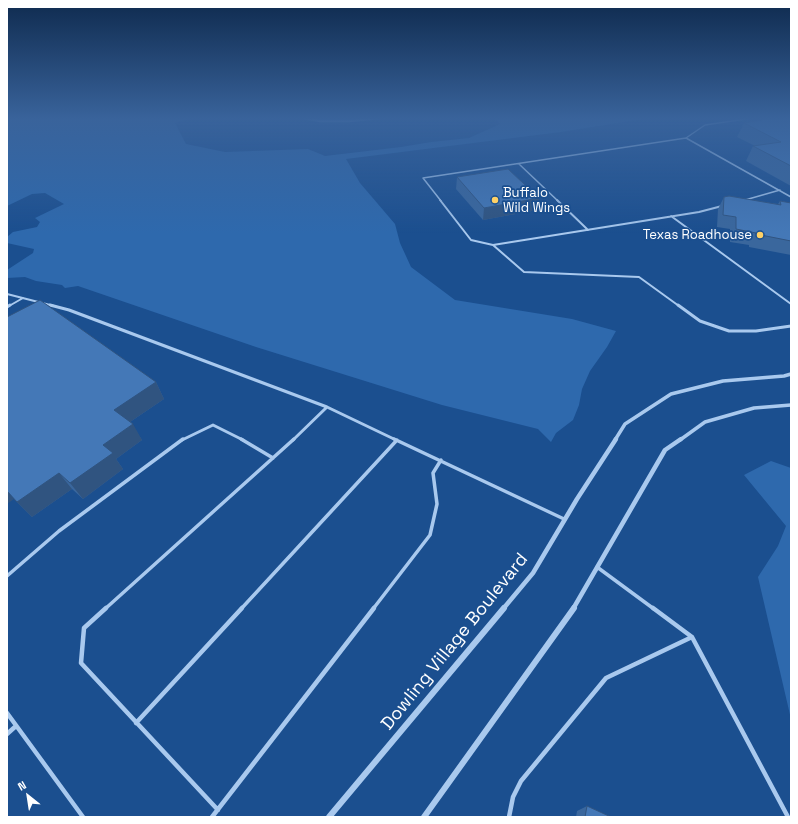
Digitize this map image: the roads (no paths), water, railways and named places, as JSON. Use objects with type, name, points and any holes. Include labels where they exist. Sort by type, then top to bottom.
[{"type":"street","name":"Dowling Village Boulevard","points":[[329,817],[533,573],[564,519],[625,424],[671,394],[722,381],[784,376],[791,374]]},
{"type":"street","points":[[424,817],[575,606],[665,450],[705,422],[754,408],[791,405]]},
{"type":"lane","points":[[567,156],[423,178],[471,240],[493,245],[699,212],[728,204]]},
{"type":"lane","points":[[719,156],[791,197]]},
{"type":"lane","points":[[519,164],[588,230]]},
{"type":"lane","points":[[742,200],[780,190]]},
{"type":"lane","points":[[671,216],[791,304]]},
{"type":"lane","points":[[493,245],[524,272],[639,277],[700,321],[729,332],[756,331],[791,326]]},
{"type":"lane","points":[[7,294],[70,310],[327,407],[564,519]]},
{"type":"lane","points":[[7,307],[23,298]]},
{"type":"lane","points":[[218,810],[81,663],[84,628],[273,458],[327,407]]},
{"type":"lane","points":[[7,576],[60,531],[185,436],[213,425],[239,437],[273,458]]},
{"type":"lane","points":[[136,723],[397,440]]},
{"type":"lane","points":[[212,817],[430,535],[437,504],[433,473],[441,460]]},
{"type":"lane","points":[[597,567],[692,637],[788,817]]},
{"type":"lane","points":[[509,817],[513,797],[521,781],[606,678],[692,637]]},
{"type":"lane","points":[[7,713],[83,817]]},
{"type":"lane","points":[[7,734],[16,726]]},
{"type":"place","name":"Buffalo Wild Wings","points":[[495,200]]},
{"type":"place","name":"Texas Roadhouse","points":[[760,235]]}]
